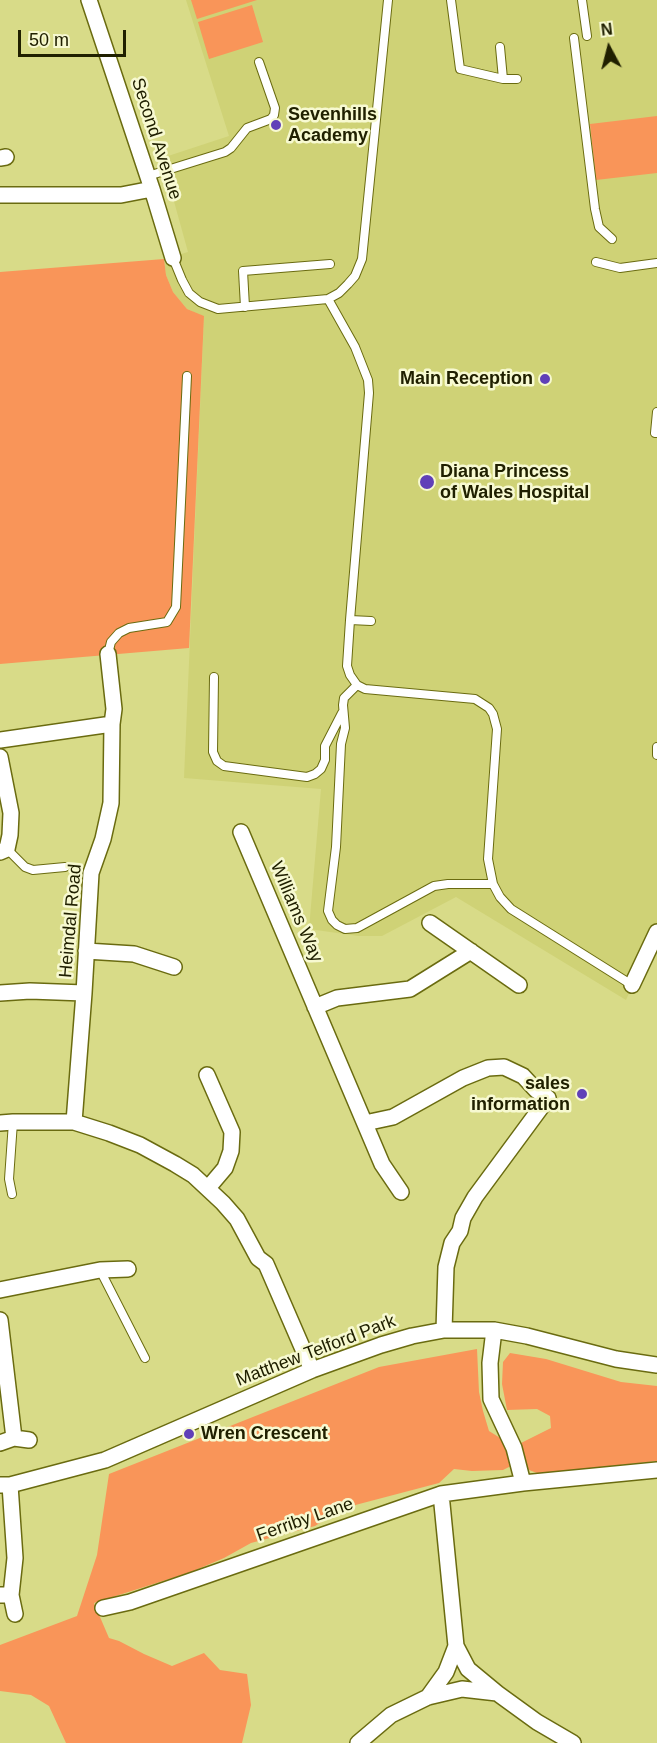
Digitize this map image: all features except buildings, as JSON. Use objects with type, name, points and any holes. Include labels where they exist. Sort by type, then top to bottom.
[{"type":"street","name":"Second Avenue","points":[[89,0],[173,258]]},
{"type":"street","points":[[0,195],[121,195],[150,182]]},
{"type":"street","name":"Heimdal Road","points":[[74,1122],[91,873],[103,839],[111,803],[114,709],[108,654]]},
{"type":"street","points":[[0,740],[112,724]]},
{"type":"street","points":[[0,758],[11,813],[10,835],[3,850]]},
{"type":"street","name":"Williams Way","points":[[241,832],[382,1164],[400,1192]]},
{"type":"street","points":[[430,923],[519,985]]},
{"type":"street","points":[[632,986],[657,932]]},
{"type":"street","points":[[86,951],[134,954],[174,967]]},
{"type":"street","points":[[315,1007],[337,998],[410,989],[471,951]]},
{"type":"street","points":[[0,993],[30,991],[84,993]]},
{"type":"street","points":[[365,1123],[393,1117],[463,1078],[488,1068],[504,1067],[523,1076],[536,1090],[548,1098],[475,1197],[463,1218],[460,1231],[452,1243],[446,1267],[444,1330]]},
{"type":"street","points":[[207,1075],[232,1132],[231,1151],[225,1168],[208,1188]]},
{"type":"street","points":[[6,1123],[74,1122],[109,1133],[140,1145],[175,1164],[208,1188],[237,1219],[258,1258],[266,1264],[312,1370]]},
{"type":"street","points":[[0,1290],[100,1270],[128,1269]]},
{"type":"street","points":[[0,1320],[15,1441]]},
{"type":"street","name":"Matthew Telford Park","points":[[5,1485],[105,1460],[312,1370],[381,1345],[444,1330],[494,1330],[616,1359],[657,1365]]},
{"type":"street","points":[[494,1330],[490,1363],[491,1399],[514,1448],[523,1483]]},
{"type":"street","name":"Ferriby Lane","points":[[103,1608],[130,1602],[441,1494],[523,1483],[657,1470]]},
{"type":"street","points":[[5,1485],[15,1558],[5,1595],[15,1614]]},
{"type":"street","points":[[441,1494],[456,1646],[468,1669],[537,1722],[573,1743]]},
{"type":"street","points":[[428,1696],[446,1672],[456,1646]]},
{"type":"street","points":[[358,1743],[391,1715],[428,1696],[462,1689],[497,1693]]},
{"type":"lane","points":[[173,258],[189,293],[200,302],[218,309],[328,299],[339,293],[355,276],[362,259],[388,0]]},
{"type":"lane","points":[[451,0],[460,69],[503,79],[517,79]]},
{"type":"lane","points":[[582,0],[587,36]]},
{"type":"lane","points":[[574,38],[595,209],[599,227],[612,239]]},
{"type":"lane","points":[[500,47],[503,79]]},
{"type":"lane","points":[[150,182],[225,152],[247,128],[274,116],[274,108],[259,62]]},
{"type":"lane","points":[[596,262],[620,268],[657,263]]},
{"type":"lane","points":[[245,307],[243,271],[330,264]]},
{"type":"lane","points":[[328,299],[355,347],[368,380],[369,393],[350,620],[347,666],[350,675],[357,685],[365,689],[475,699],[489,708],[497,729],[488,860],[493,884],[500,897],[511,909],[632,986]]},
{"type":"lane","points":[[108,654],[111,642],[119,633],[129,628],[167,622],[176,607],[187,376]]},
{"type":"lane","points":[[657,412],[655,433],[657,433]]},
{"type":"lane","points":[[350,620],[371,621]]},
{"type":"lane","points":[[214,677],[213,752],[217,761],[224,766],[307,777],[321,769],[325,760],[325,746],[341,716],[344,698],[357,685]]},
{"type":"lane","points":[[343,705],[345,728],[341,744],[336,847],[328,911],[332,920],[345,929],[357,928],[434,886],[493,884]]},
{"type":"lane","points":[[657,747],[657,755]]},
{"type":"lane","points":[[3,850],[25,867],[33,870],[65,867]]},
{"type":"lane","points":[[6,1123],[12,1194]]},
{"type":"lane","points":[[100,1270],[145,1358]]},
{"type":"shaded area","name":"Diana Princess of Wales Hospital","points":[[186,0],[657,0],[657,930],[626,1000],[456,897],[382,936],[358,936],[309,929],[321,789],[184,778],[204,317],[187,309],[173,292],[166,275],[164,259],[188,252],[162,158],[229,136]]},
{"type":"shaded area","points":[[191,0],[257,0],[197,19]]},
{"type":"shaded area","points":[[252,5],[263,42],[209,59],[198,22]]},
{"type":"shaded area","points":[[657,116],[657,173],[596,180],[590,124]]},
{"type":"shaded area","points":[[164,259],[166,275],[173,292],[187,309],[204,316],[189,648],[0,664],[0,272]]},
{"type":"shaded area","points":[[477,1349],[479,1392],[483,1411],[489,1431],[505,1441],[511,1466],[503,1470],[454,1469],[439,1483],[344,1508],[315,1526],[251,1543],[191,1572],[94,1603],[109,1638],[172,1666],[204,1653],[220,1670],[247,1674],[251,1705],[242,1743],[66,1743],[49,1706],[31,1695],[0,1691],[0,1645],[77,1616],[97,1555],[109,1474],[379,1367]]},
{"type":"shaded area","points":[[510,1353],[546,1359],[621,1382],[657,1386],[657,1461],[544,1473],[529,1470],[524,1463],[521,1443],[551,1428],[550,1416],[537,1409],[507,1410],[502,1384],[503,1362]]},
{"type":"place","name":"Sevenhills Academy","points":[[276,125]]},
{"type":"place","name":"Main Reception","points":[[545,379]]},
{"type":"place","name":"Diana Princess of Wales Hospital","points":[[427,482]]},
{"type":"place","name":"sales information","points":[[582,1094]]},
{"type":"place","name":"Wren Crescent","points":[[189,1434]]}]
